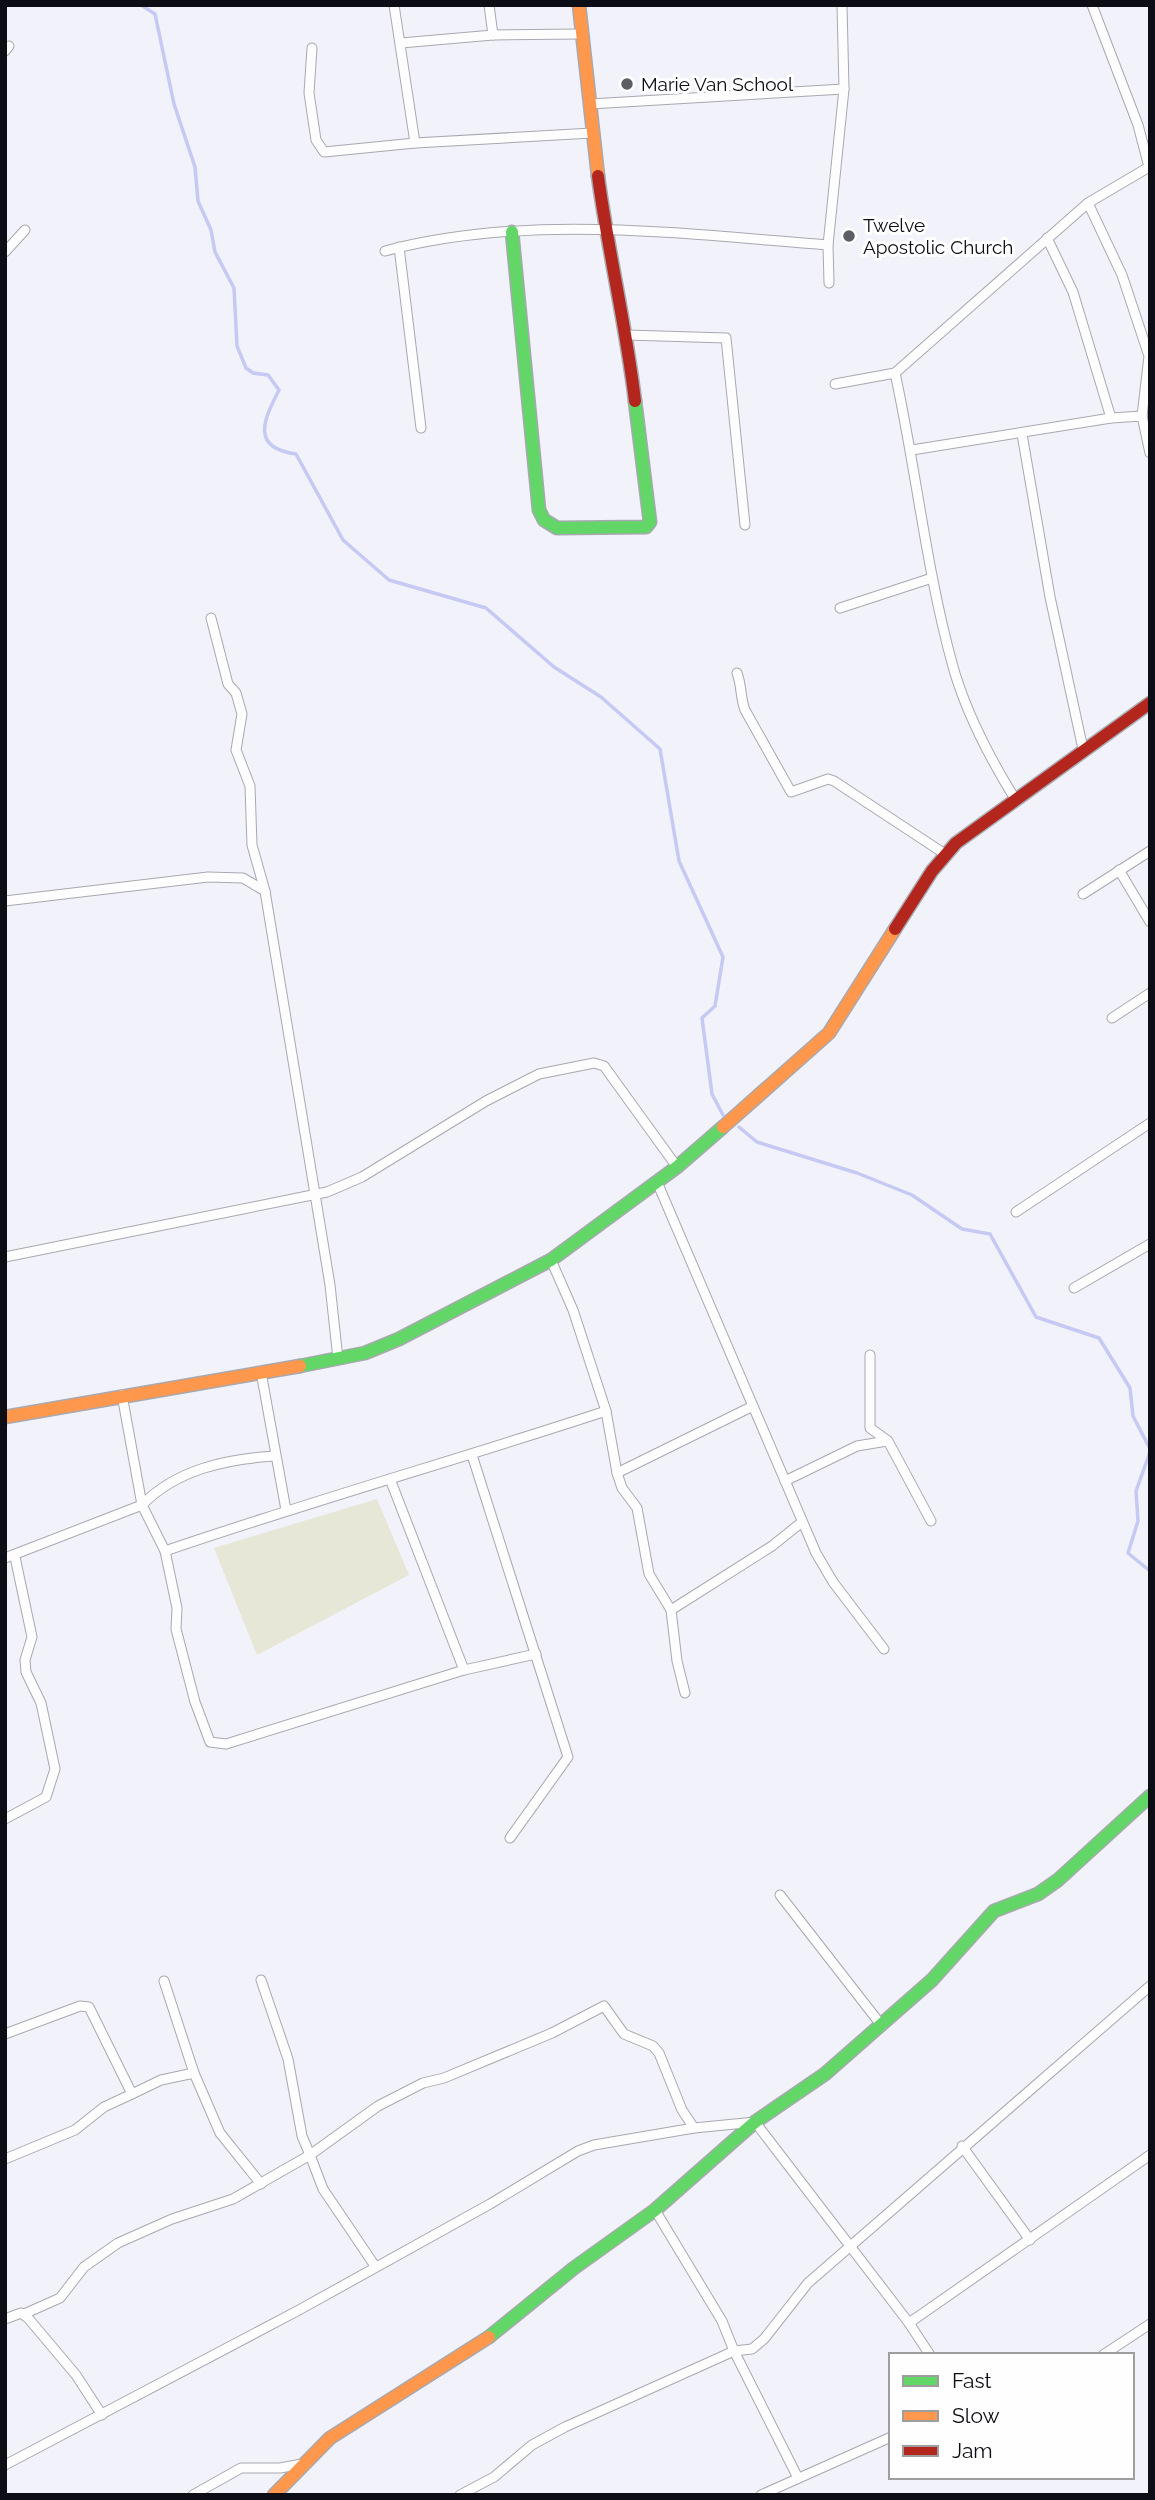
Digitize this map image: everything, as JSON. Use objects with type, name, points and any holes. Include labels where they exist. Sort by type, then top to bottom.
[{"type":"street","points":[[394,5],[415,143]]},
{"type":"street","points":[[489,5],[493,35]]},
{"type":"street","points":[[512,232],[539,510],[544,520],[557,528],[646,527],[650,522],[627,335],[606,229],[592,133],[579,5]]},
{"type":"street","points":[[829,283],[828,245],[844,89],[842,5]]},
{"type":"street","points":[[835,384],[895,373],[1088,204],[1149,167],[1139,130],[1092,5]]},
{"type":"street","points":[[401,43],[493,35],[580,34]]},
{"type":"street","points":[[312,48],[309,86],[320,148],[324,152],[415,143],[592,133]]},
{"type":"street","points":[[590,104],[844,89]]},
{"type":"street","points":[[1139,130],[1150,124]]},
{"type":"street","points":[[1088,204],[1122,275],[1149,356],[1142,416],[1150,453]]},
{"type":"street","points":[[385,251],[512,232],[606,229],[828,245]]},
{"type":"street","points":[[5,252],[25,230]]},
{"type":"street","points":[[1047,238],[1073,292],[1111,418]]},
{"type":"street","points":[[399,247],[421,428]]},
{"type":"street","points":[[627,335],[726,338],[745,525]]},
{"type":"street","points":[[895,373],[912,450],[932,578],[952,665],[995,764],[1015,799]]},
{"type":"street","points":[[912,450],[1111,418],[1142,416]]},
{"type":"street","points":[[1023,434],[1050,597],[1083,749]]},
{"type":"street","points":[[840,608],[932,578]]},
{"type":"street","points":[[211,618],[228,684],[236,693],[242,714],[236,750],[250,786],[252,845],[265,891],[315,1194],[338,1359]]},
{"type":"street","points":[[737,673],[741,682],[740,697],[745,710],[791,792],[828,779],[834,781],[945,854]]},
{"type":"street","points":[[5,1416],[365,1353],[399,1339],[551,1260],[677,1167],[800,1063],[829,1032],[945,854],[1015,799],[1150,703]]},
{"type":"street","points":[[1083,894],[1150,851]]},
{"type":"street","points":[[243,878],[256,864]]},
{"type":"street","points":[[1119,870],[1150,922]]},
{"type":"street","points":[[5,901],[208,877],[243,878],[265,891]]},
{"type":"street","points":[[1112,1018],[1150,993]]},
{"type":"street","points":[[5,1257],[315,1194],[362,1177],[486,1101],[539,1074],[594,1063],[604,1066],[677,1167]]},
{"type":"street","points":[[1016,1212],[1150,1123]]},
{"type":"street","points":[[657,1182],[823,1569],[884,1648]]},
{"type":"street","points":[[1074,1288],[1150,1244]]},
{"type":"street","points":[[551,1260],[573,1310],[606,1411],[622,1488],[637,1508],[649,1574],[671,1610],[677,1661],[685,1693]]},
{"type":"street","points":[[870,1355],[870,1429],[888,1441],[931,1521]]},
{"type":"street","points":[[261,1372],[286,1510]]},
{"type":"street","points":[[122,1395],[142,1505],[165,1551],[177,1608],[176,1629],[195,1702],[210,1742],[226,1744],[464,1670],[536,1654]]},
{"type":"street","points":[[617,1473],[752,1406]]},
{"type":"street","points":[[165,1551],[286,1510],[472,1455],[606,1411]]},
{"type":"street","points":[[785,1481],[856,1446],[888,1441]]},
{"type":"street","points":[[472,1455],[568,1757],[510,1838]]},
{"type":"street","points":[[5,1819],[46,1797],[55,1769],[41,1703],[26,1672],[25,1660],[32,1637],[10,1558],[142,1505],[157,1490],[191,1472],[250,1457],[275,1456]]},
{"type":"street","points":[[390,1479],[464,1670]]},
{"type":"street","points":[[671,1610],[772,1546],[802,1522]]},
{"type":"street","points":[[274,2495],[302,2463],[330,2438],[384,2400],[502,2328],[574,2268],[655,2210],[755,2122],[825,2074],[882,2026],[932,1980],[994,1911],[1006,1902],[1044,1890],[1095,1849],[1150,1796]]},
{"type":"street","points":[[780,1895],[882,2026]]},
{"type":"street","points":[[261,1980],[288,2059],[302,2136],[323,2189],[375,2266]]},
{"type":"street","points":[[164,1981],[194,2073],[220,2133],[261,2184]]},
{"type":"street","points":[[460,2495],[494,2477],[533,2445],[565,2427],[734,2351],[752,2349],[764,2339],[808,2283],[962,2146],[1150,1986]]},
{"type":"street","points":[[5,2319],[24,2314],[60,2298],[84,2267],[118,2243],[172,2219],[233,2199],[310,2155],[378,2106],[423,2083],[444,2078],[540,2038],[604,2006],[624,2034],[653,2046],[659,2053],[682,2109],[694,2128]]},
{"type":"street","points":[[5,2034],[70,2009],[89,2007],[132,2094]]},
{"type":"street","points":[[5,2159],[75,2130],[104,2107],[161,2080],[194,2073]]},
{"type":"street","points":[[5,2465],[489,2204],[578,2151],[594,2145],[694,2128],[755,2122]]},
{"type":"street","points":[[755,2122],[909,2323],[929,2353]]},
{"type":"street","points":[[962,2146],[1030,2239]]},
{"type":"street","points":[[909,2323],[1150,2155]]},
{"type":"street","points":[[655,2210],[722,2321],[734,2351],[798,2478]]},
{"type":"street","points":[[24,2314],[76,2375],[102,2415]]},
{"type":"street","points":[[1106,2353],[1150,2324]]},
{"type":"street","points":[[761,2495],[889,2438]]},
{"type":"street","points":[[193,2495],[242,2468],[280,2468],[302,2463]]},
{"type":"green space","points":[[377,1499],[409,1575],[257,1655],[214,1548]]},
{"type":"waterway","points":[[141,5],[155,14],[174,104],[195,167],[198,201],[211,230],[215,252],[234,288],[237,346],[246,368],[253,373],[268,375],[279,390],[265,422],[267,439],[272,446],[296,454],[343,540],[389,580],[486,608],[554,667],[601,697],[660,749],[679,861],[723,957],[715,1006],[702,1018],[712,1094],[723,1115]]},
{"type":"waterway","points":[[739,1127],[757,1142],[857,1173],[912,1195],[962,1229],[990,1234],[1036,1317],[1099,1338],[1130,1388],[1133,1416],[1150,1449]]},
{"type":"waterway","points":[[1150,1452],[1136,1491],[1138,1521],[1128,1553],[1150,1571]]},
{"type":"traffic: fast","points":[[512,232],[539,510],[544,520],[557,528],[646,527],[650,522],[635,401]]},
{"type":"traffic: fast","points":[[300,1366],[365,1353],[399,1339],[551,1260],[677,1167],[723,1127]]},
{"type":"traffic: fast","points":[[489,2337],[574,2268],[655,2210],[755,2122],[825,2074],[932,1980],[994,1911],[1038,1894],[1058,1880],[1150,1796]]},
{"type":"traffic: slow","points":[[579,5],[598,176]]},
{"type":"traffic: slow","points":[[723,1127],[829,1033],[895,929]]},
{"type":"traffic: slow","points":[[5,1417],[300,1366]]},
{"type":"traffic: slow","points":[[274,2495],[330,2438],[489,2337]]},
{"type":"traffic: jam","points":[[598,176],[635,401]]},
{"type":"traffic: jam","points":[[895,929],[932,871],[956,843],[1150,703]]},
{"type":"place","name":"Marie Van School","points":[[627,84]]},
{"type":"place","name":"Twelve Apostolic Church","points":[[849,236]]}]
